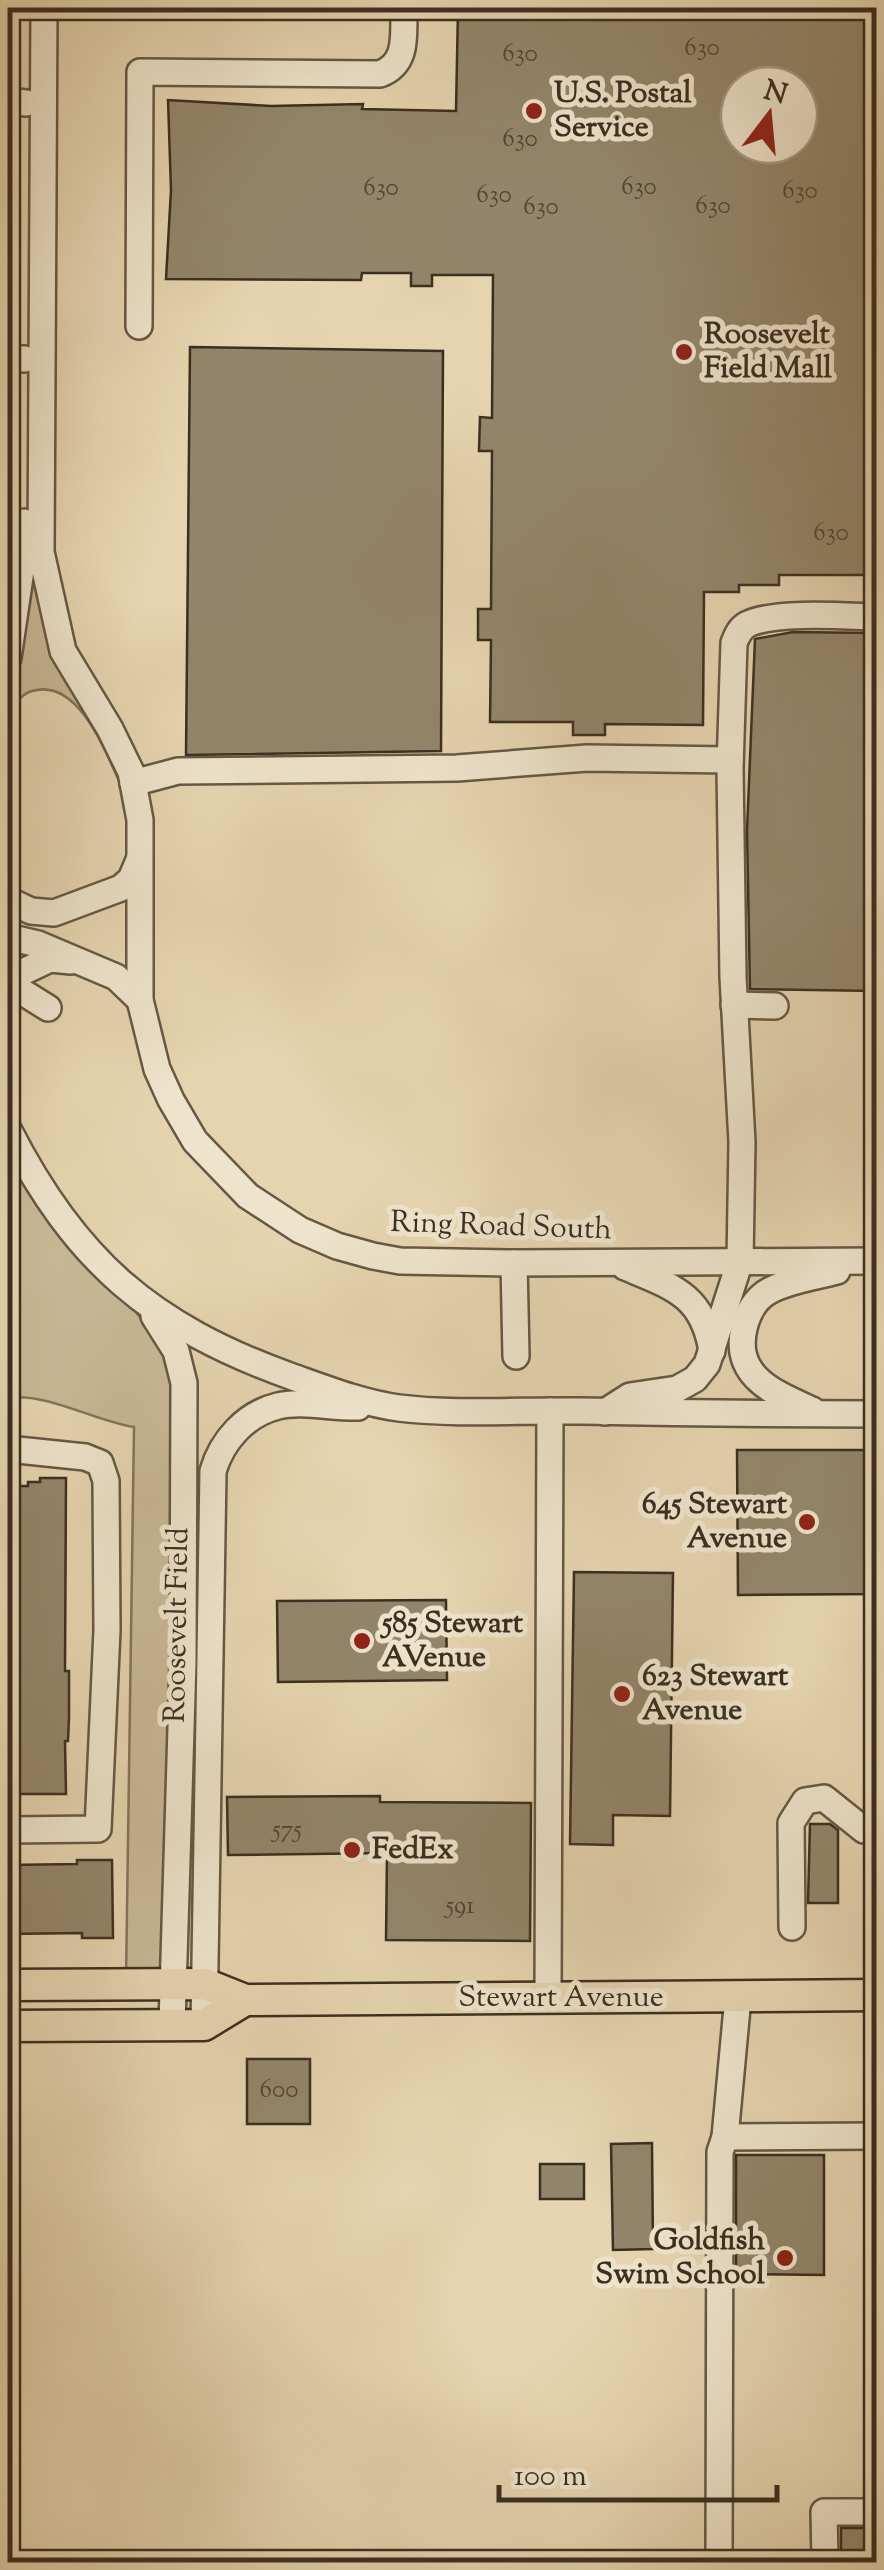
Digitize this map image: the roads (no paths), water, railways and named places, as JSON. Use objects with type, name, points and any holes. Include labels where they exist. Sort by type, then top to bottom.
[{"type":"main road","name":"Stewart Avenue","points":[[8,1985],[205,1984],[246,2000],[876,1996]]},
{"type":"main road","points":[[8,2026],[204,2025],[246,2000]]},
{"type":"street","points":[[8,658],[16,550],[14,102],[26,8]]},
{"type":"street","name":"Ring Road South","points":[[44,8],[41,552],[62,650],[110,728],[131,772],[140,820],[140,1000],[157,1069],[195,1141],[248,1196],[300,1230],[373,1256],[514,1263],[874,1261]]},
{"type":"street","points":[[139,326],[140,72],[380,74],[392,70],[401,59],[404,8]]},
{"type":"street","points":[[605,1412],[630,1396],[677,1389],[694,1379],[707,1364],[740,1262],[742,1142],[734,1005],[730,760],[734,643],[748,624],[768,619],[876,616]]},
{"type":"street","points":[[133,783],[178,771],[444,768],[588,758],[730,760]]},
{"type":"street","points":[[8,900],[31,911],[54,913],[122,888],[140,859]]},
{"type":"street","points":[[8,937],[38,944],[116,977],[140,1000]]},
{"type":"street","points":[[48,1008],[8,981],[50,960],[81,961]]},
{"type":"street","points":[[734,1005],[775,1006]]},
{"type":"street","points":[[8,1129],[47,1199],[79,1240],[148,1308],[184,1331],[258,1364],[386,1406],[876,1414]]},
{"type":"street","points":[[822,1414],[774,1393],[752,1374],[743,1344],[747,1318],[760,1298],[773,1289],[874,1261]]},
{"type":"street","points":[[514,1263],[516,1356]]},
{"type":"street","points":[[616,1263],[690,1299],[706,1323],[712,1351]]},
{"type":"street","name":"Roosevelt Field","points":[[148,1308],[176,1351],[184,1382],[182,1662],[172,2024]]},
{"type":"street","name":"Roosevelt Field","points":[[204,2025],[212,1492],[219,1452],[236,1428],[279,1406],[386,1406]]},
{"type":"street","points":[[548,1998],[550,1410]]},
{"type":"street","points":[[8,1450],[85,1456],[100,1464],[106,1482],[107,1630],[98,1829],[8,1830]]},
{"type":"street","points":[[792,1927],[791,1823],[805,1802],[824,1798],[864,1830]]},
{"type":"street","points":[[719,2562],[720,2152],[725,2137],[738,1996]]},
{"type":"street","points":[[725,2137],[876,2136]]},
{"type":"street","points":[[825,2562],[824,2512],[876,2512]]},
{"type":"place","name":"U.S. Postal Service","points":[[534,111]]},
{"type":"place","name":"Roosevelt Field Mall","points":[[684,352]]},
{"type":"place","name":"645 Stewart Avenue","points":[[807,1522]]},
{"type":"place","name":"585 Stewart AVenue","points":[[362,1641]]},
{"type":"place","name":"623 Stewart Avenue","points":[[622,1694]]},
{"type":"place","name":"FedEx","points":[[352,1850]]},
{"type":"place","name":"Goldfish Swim School","points":[[785,2258]]}]
